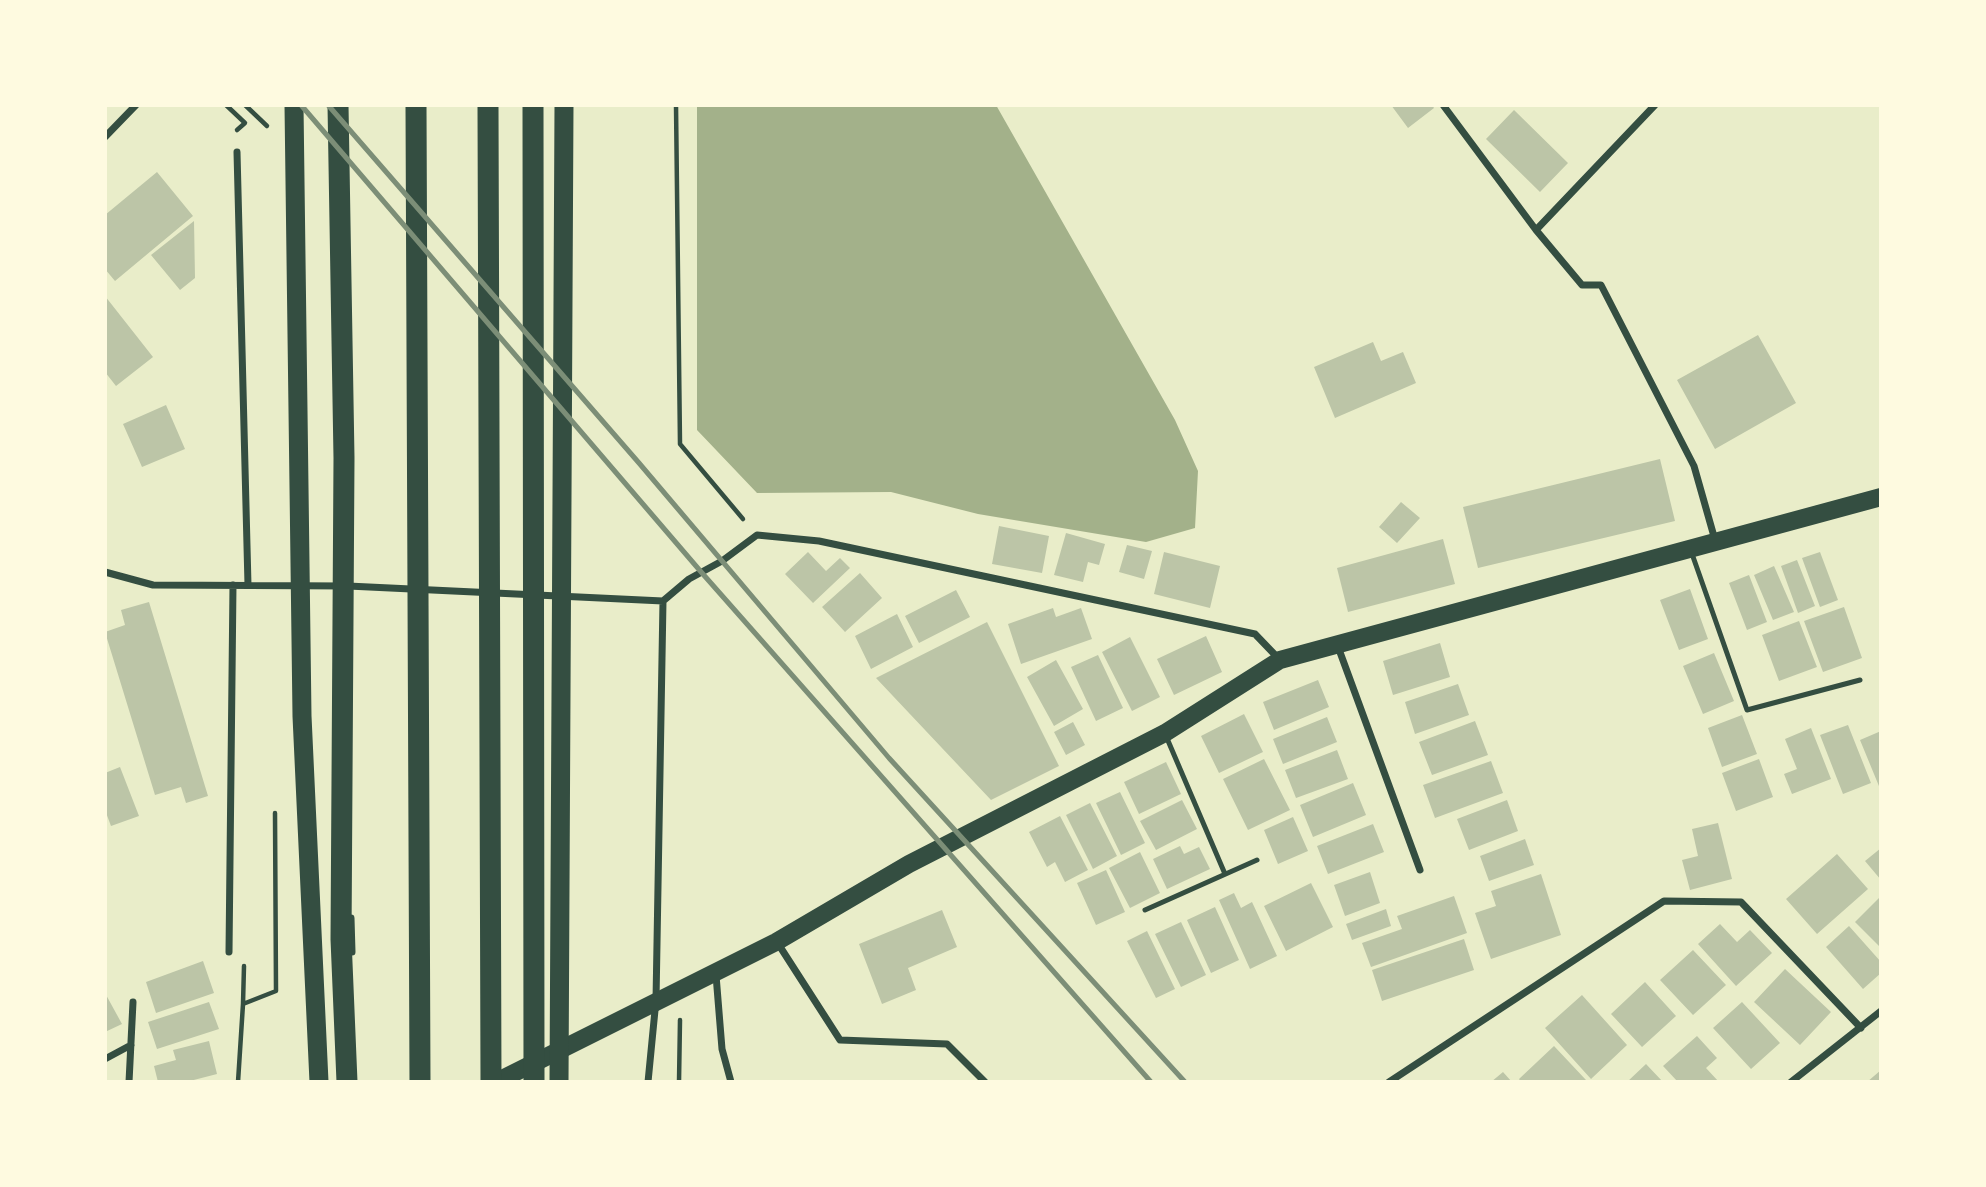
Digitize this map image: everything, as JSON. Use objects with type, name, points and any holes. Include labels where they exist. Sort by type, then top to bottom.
[{"type":"highway","points":[[294,105],[302,716],[319,1082]]},
{"type":"highway","points":[[338,105],[344,458],[341,939],[347,1082]]},
{"type":"highway","points":[[416,105],[420,1082]]},
{"type":"highway","points":[[488,105],[493,1082]]},
{"type":"highway","points":[[533,105],[534,1082]]},
{"type":"highway","points":[[559,1082],[564,105]]},
{"type":"main road","points":[[493,1082],[776,942],[909,864],[1165,733],[1280,660],[1881,497]]},
{"type":"street","points":[[105,137],[136,105]]},
{"type":"street","points":[[1443,105],[1536,230],[1582,285],[1601,285],[1694,466],[1715,541]]},
{"type":"street","points":[[1536,230],[1655,105]]},
{"type":"street","points":[[237,152],[248,585]]},
{"type":"street","points":[[105,572],[153,585],[348,586],[663,601],[689,579],[722,561],[757,535],[819,541],[1255,634],[1280,660]]},
{"type":"street","points":[[229,952],[233,585]]},
{"type":"street","points":[[348,586],[351,848]]},
{"type":"street","points":[[648,1082],[656,1000],[663,601]]},
{"type":"street","points":[[1336,644],[1420,870]]},
{"type":"street","points":[[1389,1082],[1664,901],[1741,902],[1861,1028]]},
{"type":"street","points":[[351,903],[352,958]]},
{"type":"street","points":[[776,942],[840,1040],[947,1044],[985,1082]]},
{"type":"street","points":[[716,971],[722,1049],[731,1082]]},
{"type":"street","points":[[352,986],[353,1082]]},
{"type":"street","points":[[129,1082],[133,1002]]},
{"type":"street","points":[[1791,1082],[1881,1011]]},
{"type":"street","points":[[105,1059],[131,1045]]},
{"type":"lane","points":[[1689,548],[1747,710],[1860,680]]},
{"type":"lane","points":[[1165,733],[1225,874]]},
{"type":"lane","points":[[1146,910],[1258,860]]},
{"type":"path","points":[[226,105],[245,123],[229,136]]},
{"type":"path","points":[[245,105],[272,131]]},
{"type":"path","points":[[676,105],[680,444],[757,535]]},
{"type":"path","points":[[238,1082],[243,1004],[276,991]]},
{"type":"shaded area","points":[[697,105],[996,105],[1175,420],[1198,471],[1195,528],[1146,542],[978,514],[891,492],[757,493],[697,430]]},
{"type":"building","points":[[1391,105],[1432,105],[1434,108],[1408,128]]},
{"type":"building","points":[[1514,110],[1568,163],[1540,192],[1486,139]]},
{"type":"building","points":[[157,172],[193,216],[115,281],[105,269],[105,215]]},
{"type":"building","points":[[194,221],[195,278],[180,290],[151,255]]},
{"type":"building","points":[[105,296],[153,357],[116,386],[105,372]]},
{"type":"building","points":[[1758,335],[1796,403],[1715,449],[1677,380]]},
{"type":"building","points":[[1373,342],[1381,361],[1403,352],[1416,383],[1335,418],[1314,367]]},
{"type":"building","points":[[166,405],[185,449],[142,467],[123,424]]},
{"type":"building","points":[[1660,459],[1675,521],[1478,568],[1463,507]]},
{"type":"building","points":[[1401,502],[1420,518],[1397,543],[1379,527]]},
{"type":"building","points":[[999,526],[1049,536],[1042,573],[992,564]]},
{"type":"building","points":[[1066,533],[1105,544],[1099,565],[1088,562],[1083,582],[1054,575]]},
{"type":"building","points":[[1443,539],[1455,584],[1348,612],[1337,568]]},
{"type":"building","points":[[1127,545],[1152,551],[1144,579],[1119,572]]},
{"type":"building","points":[[808,552],[826,571],[840,558],[850,568],[813,603],[785,574]]},
{"type":"building","points":[[1164,552],[1220,566],[1210,608],[1154,594]]},
{"type":"building","points":[[1820,552],[1838,600],[1820,607],[1802,558]]},
{"type":"building","points":[[1797,560],[1815,606],[1798,613],[1781,566]]},
{"type":"building","points":[[1774,566],[1794,612],[1773,620],[1754,575]]},
{"type":"building","points":[[860,573],[882,598],[845,632],[822,607]]},
{"type":"building","points":[[1749,575],[1767,622],[1747,630],[1729,583]]},
{"type":"building","points":[[1690,589],[1708,639],[1679,650],[1660,600]]},
{"type":"building","points":[[956,590],[970,617],[919,643],[905,616]]},
{"type":"building","points":[[149,602],[208,796],[186,803],[181,787],[155,795],[105,632],[125,625],[121,610]]},
{"type":"building","points":[[1844,607],[1862,658],[1823,672],[1804,621]]},
{"type":"building","points":[[1053,608],[1056,617],[1081,608],[1092,639],[1021,664],[1008,624]]},
{"type":"building","points":[[897,614],[913,647],[871,669],[855,636]]},
{"type":"building","points":[[1799,621],[1817,667],[1779,681],[1762,635]]},
{"type":"building","points":[[987,622],[1059,766],[991,800],[876,678]]},
{"type":"building","points":[[1206,636],[1222,672],[1174,695],[1157,659]]},
{"type":"building","points":[[1130,637],[1160,697],[1132,711],[1102,652]]},
{"type":"building","points":[[1440,643],[1450,677],[1393,695],[1383,661]]},
{"type":"building","points":[[1714,653],[1734,701],[1703,714],[1683,666]]},
{"type":"building","points":[[1098,655],[1123,708],[1096,721],[1071,667]]},
{"type":"building","points":[[1056,660],[1083,709],[1054,726],[1027,677]]},
{"type":"building","points":[[1318,680],[1329,707],[1274,730],[1263,702]]},
{"type":"building","points":[[1458,684],[1469,715],[1415,734],[1405,702]]},
{"type":"building","points":[[1244,714],[1263,752],[1219,773],[1201,736]]},
{"type":"building","points":[[1742,715],[1757,754],[1722,767],[1708,728]]},
{"type":"building","points":[[1327,717],[1337,742],[1283,764],[1273,739]]},
{"type":"building","points":[[1475,721],[1488,755],[1432,775],[1419,742]]},
{"type":"building","points":[[1073,722],[1085,745],[1066,755],[1054,732]]},
{"type":"building","points":[[1848,725],[1871,783],[1843,794],[1820,735]]},
{"type":"building","points":[[1811,728],[1831,779],[1792,794],[1784,774],[1797,769],[1785,739]]},
{"type":"building","points":[[1881,731],[1881,791],[1860,740]]},
{"type":"building","points":[[1337,750],[1348,779],[1296,798],[1285,770]]},
{"type":"building","points":[[1264,759],[1290,810],[1248,830],[1223,779]]},
{"type":"building","points":[[1759,759],[1773,797],[1736,811],[1722,773]]},
{"type":"building","points":[[1491,761],[1503,793],[1435,818],[1423,785]]},
{"type":"building","points":[[1166,762],[1181,794],[1139,814],[1124,782]]},
{"type":"building","points":[[120,767],[139,816],[111,826],[105,810],[105,773]]},
{"type":"building","points":[[1353,783],[1366,815],[1313,837],[1300,805]]},
{"type":"building","points":[[1120,792],[1145,843],[1121,855],[1096,803]]},
{"type":"building","points":[[1182,800],[1197,829],[1156,850],[1140,821]]},
{"type":"building","points":[[1507,800],[1518,831],[1469,850],[1457,819]]},
{"type":"building","points":[[1090,803],[1117,856],[1093,869],[1066,815]]},
{"type":"building","points":[[1060,816],[1088,870],[1065,882],[1055,862],[1047,867],[1029,832]]},
{"type":"building","points":[[1293,817],[1308,851],[1278,864],[1264,830]]},
{"type":"building","points":[[1718,823],[1732,879],[1690,890],[1682,860],[1698,856],[1692,829]]},
{"type":"building","points":[[1373,824],[1384,852],[1328,874],[1317,846]]},
{"type":"building","points":[[1525,839],[1534,865],[1489,881],[1480,856]]},
{"type":"building","points":[[1180,846],[1184,854],[1199,847],[1210,869],[1167,889],[1153,859]]},
{"type":"building","points":[[1881,848],[1881,880],[1865,861]]},
{"type":"building","points":[[1140,852],[1160,893],[1130,908],[1109,868]]},
{"type":"building","points":[[1837,854],[1868,889],[1817,934],[1786,899]]},
{"type":"building","points":[[1106,870],[1125,912],[1096,925],[1077,883]]},
{"type":"building","points":[[1370,872],[1380,903],[1345,916],[1334,885]]},
{"type":"building","points":[[1541,874],[1561,935],[1491,959],[1475,913],[1496,906],[1491,891]]},
{"type":"building","points":[[1311,883],[1333,927],[1286,951],[1264,906]]},
{"type":"building","points":[[1234,893],[1241,908],[1252,902],[1277,956],[1250,969],[1219,900]]},
{"type":"building","points":[[1454,896],[1467,933],[1371,967],[1362,943],[1402,929],[1397,916]]},
{"type":"building","points":[[1881,896],[1881,948],[1855,922]]},
{"type":"building","points":[[1215,907],[1239,960],[1211,973],[1187,920]]},
{"type":"building","points":[[1386,909],[1391,926],[1352,940],[1346,924]]},
{"type":"building","points":[[942,910],[957,947],[908,968],[916,990],[882,1004],[859,944]]},
{"type":"building","points":[[1181,922],[1206,975],[1181,987],[1155,934]]},
{"type":"building","points":[[1720,924],[1737,942],[1750,930],[1772,953],[1736,986],[1698,944]]},
{"type":"building","points":[[1849,926],[1881,962],[1881,973],[1863,989],[1826,947]]},
{"type":"building","points":[[1147,931],[1175,989],[1156,998],[1127,941]]},
{"type":"building","points":[[1464,939],[1474,970],[1382,1001],[1372,970]]},
{"type":"building","points":[[1693,950],[1726,985],[1693,1015],[1660,980]]},
{"type":"building","points":[[203,961],[214,993],[156,1013],[146,982]]},
{"type":"building","points":[[1785,969],[1831,1012],[1800,1045],[1754,1002]]},
{"type":"building","points":[[1645,982],[1676,1016],[1642,1047],[1611,1014]]},
{"type":"building","points":[[105,993],[122,1024],[105,1032]]},
{"type":"building","points":[[1582,995],[1627,1045],[1591,1079],[1545,1028]]},
{"type":"building","points":[[209,1002],[219,1029],[157,1049],[148,1022]]},
{"type":"building","points":[[1742,1002],[1780,1043],[1751,1069],[1713,1028]]},
{"type":"building","points":[[1697,1036],[1717,1058],[1706,1068],[1719,1082],[1678,1082],[1663,1066]]},
{"type":"building","points":[[209,1041],[217,1074],[186,1082],[158,1082],[154,1066],[176,1060],[173,1050]]},
{"type":"building","points":[[1554,1046],[1586,1080],[1521,1082],[1519,1079]]},
{"type":"building","points":[[1646,1064],[1663,1082],[1627,1082]]},
{"type":"building","points":[[1881,1070],[1881,1082],[1867,1082]]},
{"type":"building","points":[[1503,1072],[1512,1082],[1491,1082]]},
{"type":"railway","points":[[301,105],[702,573],[1151,1082]]},
{"type":"railway","points":[[328,105],[639,463],[889,758],[1185,1082]]}]
